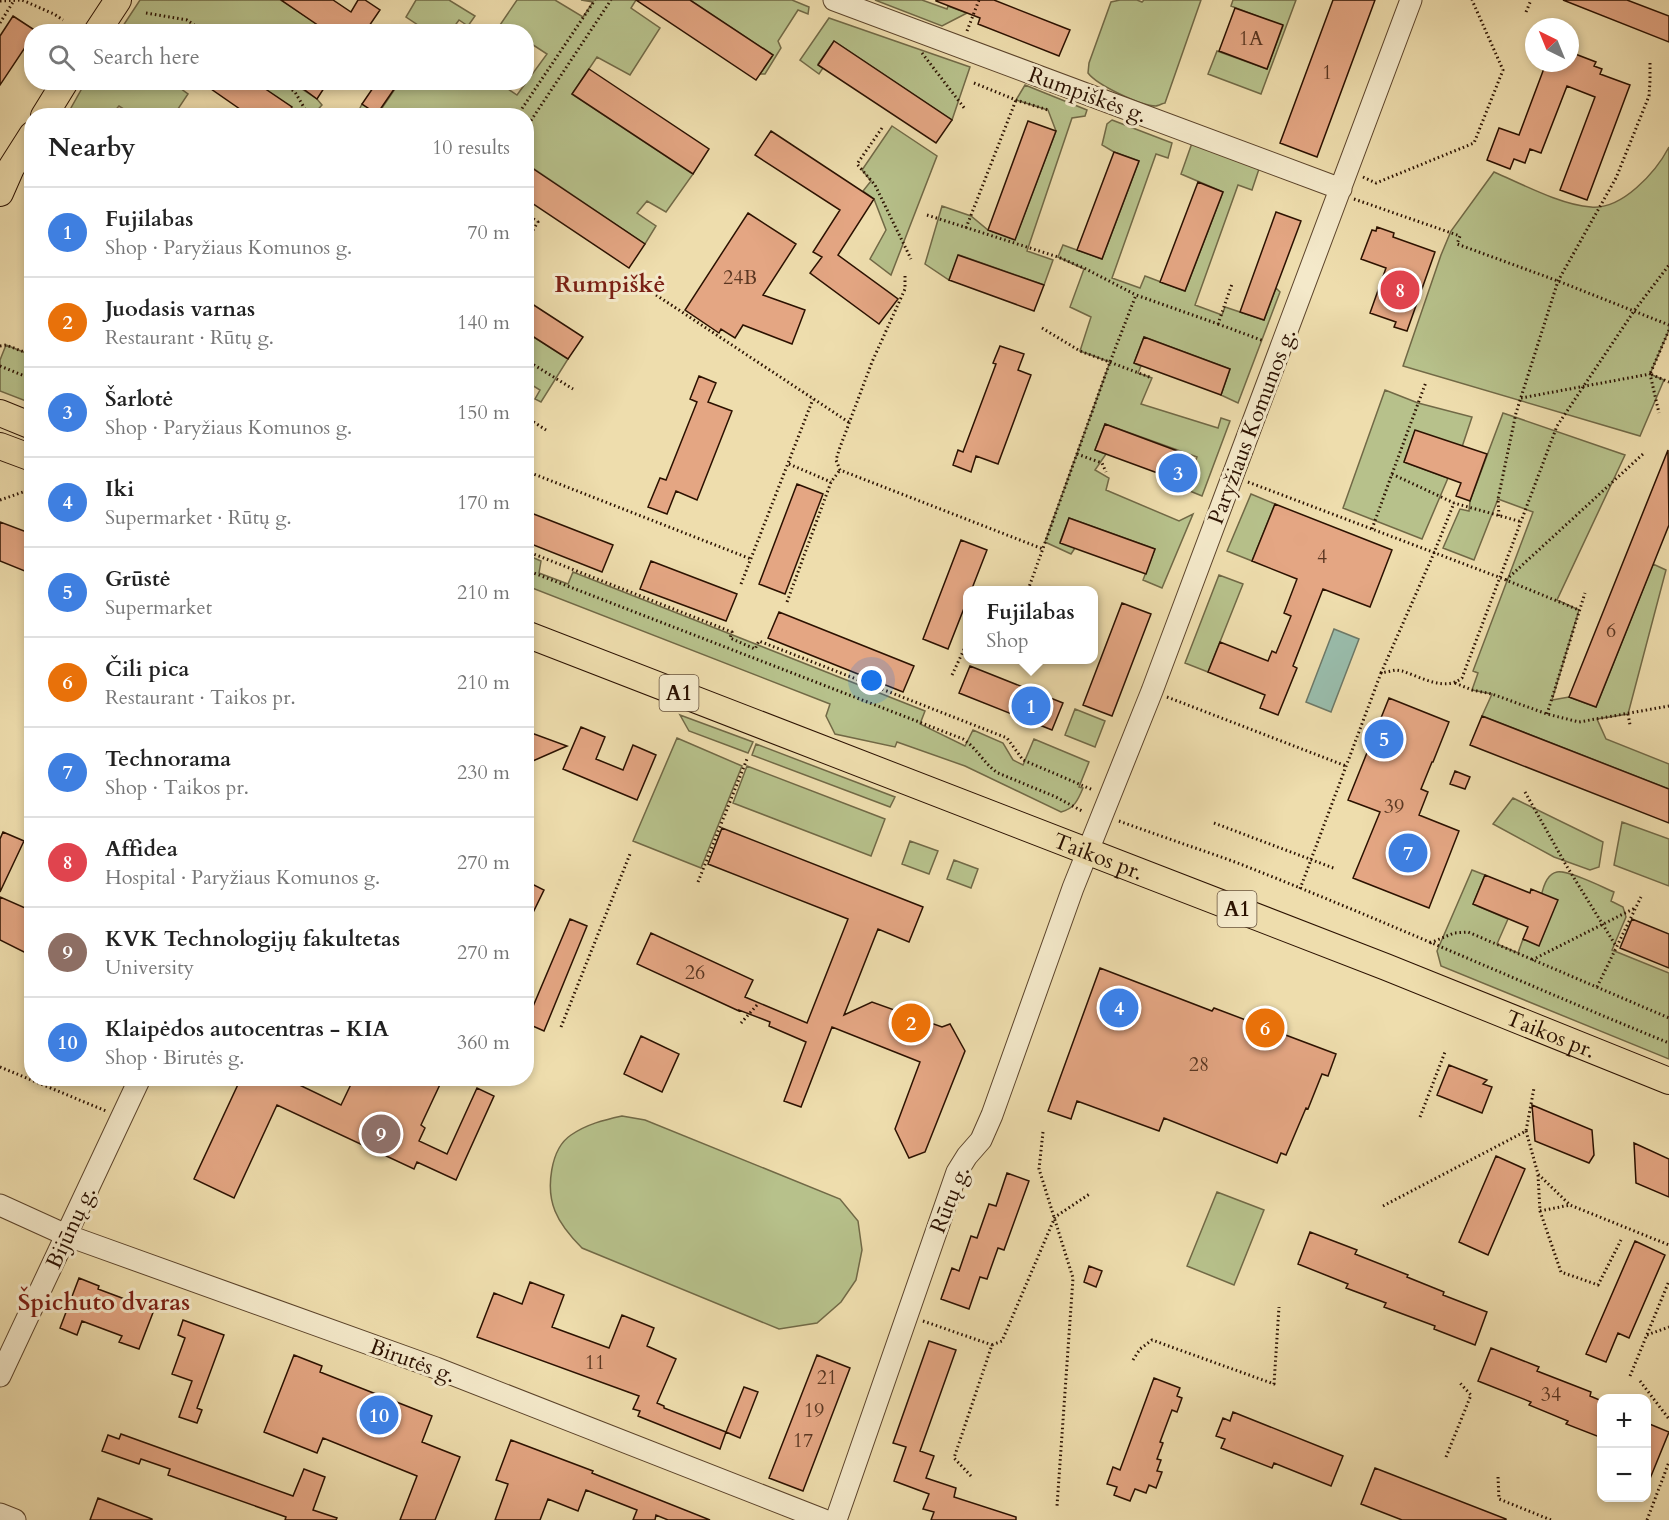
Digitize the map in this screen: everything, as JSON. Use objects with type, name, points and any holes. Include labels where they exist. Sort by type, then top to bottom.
[{"type":"main road","points":[[102,24],[118,0]]},
{"type":"main road","points":[[49,108],[60,90]]},
{"type":"main road","points":[[0,193],[5,173],[24,146]]},
{"type":"main road","points":[[0,446],[24,455]]},
{"type":"main road","name":"Taikos pr.","points":[[534,637],[1429,984],[1669,1081]]},
{"type":"street","name":"Rumpiškės g.","points":[[834,0],[1342,184]]},
{"type":"street","name":"Paryžiaus Komunos g.","points":[[1088,851],[1095,812],[1152,691],[1412,0]]},
{"type":"street","name":"Rūtų g.","points":[[836,1520],[957,1172],[981,1140],[992,1115],[1088,851]]},
{"type":"street","name":"Bijūnų g.","points":[[0,1376],[136,1086]]},
{"type":"street","name":"Birutės g.","points":[[0,1205],[66,1235],[436,1368],[824,1520]]},
{"type":"street","points":[[0,1514],[15,1520]]},
{"type":"path","points":[[0,1],[22,0],[63,20]]},
{"type":"path","points":[[522,108],[595,0]]},
{"type":"path","points":[[534,116],[611,0]]},
{"type":"path","points":[[961,47],[979,0]]},
{"type":"path","points":[[1342,184],[1376,183],[1474,143],[1503,70],[1472,0]]},
{"type":"path","points":[[1526,12],[1531,0]]},
{"type":"path","points":[[0,23],[14,1]]},
{"type":"path","points":[[146,13],[187,20],[193,24]]},
{"type":"path","points":[[921,52],[965,109]]},
{"type":"path","points":[[1499,516],[1498,499],[1521,398],[1558,281],[1616,178],[1649,96],[1650,63]]},
{"type":"path","points":[[974,83],[1048,110]]},
{"type":"path","points":[[292,90],[304,108]]},
{"type":"path","points":[[966,228],[1016,100]]},
{"type":"path","points":[[882,128],[857,164],[875,185],[911,259]]},
{"type":"path","points":[[1342,184],[1460,236],[1456,244],[1669,325]]},
{"type":"path","points":[[927,215],[1058,257],[1136,295],[1280,347]]},
{"type":"path","points":[[1381,673],[1396,670],[1450,685],[1464,675],[1557,426],[1634,310],[1669,265]]},
{"type":"path","points":[[905,276],[905,289],[872,362],[836,460],[840,470],[1043,549]]},
{"type":"path","points":[[1218,324],[1232,284]]},
{"type":"path","points":[[641,285],[850,423]]},
{"type":"path","points":[[1030,586],[1136,295]]},
{"type":"path","points":[[1042,328],[1080,351],[1152,378]]},
{"type":"path","points":[[1659,413],[1650,374],[1669,330]]},
{"type":"path","points":[[0,346],[6,345],[24,352]]},
{"type":"path","points":[[534,365],[573,389]]},
{"type":"path","points":[[0,366],[24,376]]},
{"type":"path","points":[[1521,398],[1650,374],[1669,382]]},
{"type":"path","points":[[1372,529],[1426,382]]},
{"type":"path","points":[[741,584],[813,399]]},
{"type":"path","points":[[534,422],[546,430]]},
{"type":"path","points":[[1077,454],[1102,463],[1106,472]]},
{"type":"path","points":[[1506,580],[1642,454]]},
{"type":"path","points":[[789,464],[831,482]]},
{"type":"path","points":[[787,602],[831,482],[840,470]]},
{"type":"path","points":[[534,474],[750,559]]},
{"type":"path","points":[[1392,474],[1454,503],[1521,522]]},
{"type":"path","points":[[1233,476],[1579,610]]},
{"type":"path","points":[[0,500],[24,492]]},
{"type":"path","points":[[1300,889],[1381,673],[1454,503]]},
{"type":"path","points":[[534,554],[732,632],[730,638],[755,649],[759,641],[1007,738],[1023,760],[1093,789],[1095,812]]},
{"type":"path","points":[[534,573],[963,739],[990,768],[998,773],[1056,797],[1084,813],[1095,812],[1233,862],[1669,1043]]},
{"type":"path","points":[[1548,714],[1584,593]]},
{"type":"path","points":[[952,675],[963,652]]},
{"type":"path","points":[[1455,683],[1579,722],[1669,706]]},
{"type":"path","points":[[1152,691],[1346,766]]},
{"type":"path","points":[[1628,714],[1630,725]]},
{"type":"path","points":[[698,882],[747,759]]},
{"type":"path","points":[[1525,792],[1566,865],[1616,946]]},
{"type":"path","points":[[1214,823],[1336,869]]},
{"type":"path","points":[[561,1027],[630,854]]},
{"type":"path","points":[[1597,987],[1641,897]]},
{"type":"path","points":[[1532,960],[1635,908]]},
{"type":"path","points":[[1430,943],[1454,933],[1468,932],[1669,1018]]},
{"type":"path","points":[[741,1023],[757,1005]]},
{"type":"path","points":[[1420,1117],[1446,1052]]},
{"type":"path","points":[[0,1067],[24,1077]]},
{"type":"path","points":[[45,1086],[121,1118]]},
{"type":"path","points":[[1534,1088],[1526,1131],[1538,1174],[1540,1210],[1561,1272],[1598,1284],[1621,1240]]},
{"type":"path","points":[[1383,1206],[1526,1131]]},
{"type":"path","points":[[1043,1132],[1040,1169],[1073,1278],[1057,1506]]},
{"type":"path","points":[[1538,1174],[1570,1205],[1669,1245]]},
{"type":"path","points":[[907,1316],[992,1345],[1002,1341],[1055,1217],[1090,1193]]},
{"type":"path","points":[[1540,1210],[1570,1205]]},
{"type":"path","points":[[1630,1376],[1669,1281]]},
{"type":"path","points":[[1133,1360],[1140,1349],[1152,1340],[1274,1384],[1279,1307]]},
{"type":"path","points":[[1647,1335],[1669,1327]]},
{"type":"path","points":[[971,1476],[954,1458],[992,1345]]},
{"type":"path","points":[[1640,1381],[1669,1419]]},
{"type":"path","points":[[1446,1456],[1471,1395],[1459,1382]]},
{"type":"path","points":[[1647,1520],[1669,1462]]},
{"type":"path","points":[[1498,1477],[1499,1499],[1551,1520]]},
{"type":"green space","points":[[140,0],[281,0],[317,24],[124,24]]},
{"type":"green space","points":[[416,0],[449,0],[475,16],[469,24],[459,20],[456,24],[416,24],[406,17]]},
{"type":"green space","points":[[517,0],[555,0],[583,17],[593,2],[581,0],[636,0],[631,8],[660,28],[630,75],[597,57],[572,94],[693,174],[666,212],[647,201],[637,213],[656,226],[645,244],[534,169],[534,108],[382,108],[394,90],[510,90],[517,95],[521,90],[534,90],[534,72],[547,54],[534,46],[534,24],[501,24]]},
{"type":"green space","points":[[690,0],[792,0],[809,7],[808,14],[798,10],[778,41],[781,48],[765,74],[760,74],[773,55]]},
{"type":"green space","points":[[875,0],[922,0],[967,13],[942,26]]},
{"type":"green space","points":[[1120,0],[1142,2],[1144,0],[1201,0],[1165,103],[1156,106],[1130,99],[1100,83],[1088,73],[1089,63],[1111,2]]},
{"type":"green space","points":[[1233,0],[1296,0],[1261,94],[1208,74],[1217,51],[1267,69],[1283,26],[1231,6]]},
{"type":"green space","points":[[829,18],[970,67],[952,120],[834,41],[818,64],[823,68],[819,74],[800,60]]},
{"type":"green space","points":[[1025,85],[1087,110],[1085,116],[1072,118],[1027,251],[1053,260],[1044,285],[959,255],[949,280],[925,264],[942,206],[971,216],[988,230],[1015,239],[1056,131],[1048,110],[1016,100]]},
{"type":"green space","points":[[81,90],[183,90],[188,94],[179,108],[122,108],[119,106],[117,108],[71,108]]},
{"type":"green space","points":[[266,90],[304,90],[322,105],[319,108],[291,107]]},
{"type":"green space","points":[[1112,120],[1172,143],[1168,158],[1156,154],[1112,278],[1140,288],[1145,276],[1185,291],[1223,192],[1181,174],[1192,143],[1259,169],[1252,190],[1238,185],[1195,305],[1222,315],[1225,307],[1264,320],[1276,288],[1280,292],[1238,403],[1221,395],[1230,369],[1144,337],[1134,363],[1141,366],[1138,373],[1152,378],[1141,404],[1218,428],[1221,418],[1230,421],[1202,496],[1185,489],[1197,457],[1105,424],[1095,450],[1106,454],[1095,470],[1109,478],[1106,490],[1179,521],[1193,514],[1162,588],[1143,580],[1155,549],[1069,518],[1060,542],[1075,548],[1071,554],[1045,542],[1110,362],[1080,351],[1091,317],[1070,307],[1084,269],[1058,257],[1063,245],[1102,259],[1139,161],[1102,145],[1107,124]]},
{"type":"green space","points":[[892,126],[937,156],[891,275],[870,259],[886,230],[874,199],[863,191],[871,181],[862,170]]},
{"type":"green space","points":[[1669,147],[1669,330],[1650,374],[1664,380],[1640,436],[1403,366],[1451,231],[1494,172],[1567,202],[1591,207],[1603,206],[1626,196],[1637,188],[1656,167]]},
{"type":"green space","points":[[534,337],[568,359],[541,402],[535,399],[540,390],[534,386]]},
{"type":"green space","points":[[6,345],[24,352],[24,400],[0,391],[0,360]]},
{"type":"green space","points":[[1385,390],[1418,403],[1472,417],[1462,447],[1415,431],[1404,462],[1448,478],[1422,539],[1343,508]]},
{"type":"green space","points":[[1503,413],[1625,455],[1557,600],[1579,610],[1552,700],[1569,697],[1596,707],[1653,564],[1666,570],[1628,714],[1597,719],[1606,739],[1669,764],[1669,789],[1482,716],[1492,694],[1472,690],[1478,673],[1473,671],[1533,512],[1498,499],[1474,560],[1443,548],[1460,509],[1469,511],[1470,501]]},
{"type":"green space","points":[[1251,494],[1275,504],[1252,561],[1227,551]]},
{"type":"green space","points":[[534,558],[541,561],[539,573],[568,584],[573,572],[925,711],[920,724],[965,746],[973,730],[1003,743],[1013,760],[1023,765],[1034,739],[1089,762],[1079,787],[1083,788],[1075,803],[1069,809],[1061,812],[965,766],[897,742],[895,747],[835,734],[826,716],[830,704],[534,589]]},
{"type":"green space","points":[[1219,575],[1243,584],[1208,672],[1185,663]]},
{"type":"green space","points":[[1075,709],[1105,721],[1095,747],[1065,735]]},
{"type":"green space","points":[[680,715],[753,742],[748,753],[689,731]]},
{"type":"green space","points":[[677,738],[742,766],[701,868],[633,841]]},
{"type":"green space","points":[[756,744],[895,797],[890,807],[752,755]]},
{"type":"green space","points":[[747,766],[885,819],[871,856],[733,803]]},
{"type":"green space","points":[[1513,798],[1603,842],[1599,867],[1590,870],[1554,857],[1493,824]]},
{"type":"green space","points":[[1622,822],[1669,839],[1669,886],[1614,865]]},
{"type":"green space","points":[[910,841],[938,851],[929,874],[902,864]]},
{"type":"green space","points":[[954,860],[978,869],[971,888],[947,879]]},
{"type":"green space","points":[[1472,870],[1485,875],[1473,904],[1508,919],[1497,944],[1518,953],[1523,939],[1538,945],[1540,904],[1545,883],[1550,876],[1562,872],[1586,879],[1614,892],[1611,901],[1623,907],[1626,917],[1612,950],[1669,973],[1669,1059],[1441,966],[1437,951]]},
{"type":"green space","points":[[622,1116],[645,1120],[840,1199],[858,1221],[862,1250],[856,1280],[841,1302],[817,1323],[779,1329],[582,1248],[560,1222],[552,1202],[551,1181],[554,1159],[564,1141],[577,1131],[589,1125]]},
{"type":"green space","points":[[1217,1192],[1264,1210],[1234,1285],[1187,1266]]},
{"type":"shaded area","points":[[1334,629],[1359,639],[1331,712],[1306,702]]},
{"type":"building","points":[[281,0],[333,0],[351,12],[358,0],[365,0],[380,10],[370,24],[316,24]]},
{"type":"building","points":[[636,0],[690,0],[773,55],[756,80]]},
{"type":"building","points":[[936,0],[994,0],[1070,30],[1059,56],[978,24],[980,18]]},
{"type":"building","points":[[1333,0],[1375,0],[1317,157],[1280,143]]},
{"type":"building","points":[[1563,0],[1627,0],[1669,16],[1669,42]]},
{"type":"building","points":[[1235,8],[1283,25],[1267,69],[1219,51]]},
{"type":"building","points":[[13,16],[25,24],[24,49],[0,85],[0,36]]},
{"type":"building","points":[[834,41],[952,120],[936,143],[818,65]]},
{"type":"building","points":[[1579,55],[1596,62],[1594,66],[1602,69],[1600,74],[1630,85],[1587,200],[1560,190],[1595,97],[1567,86],[1541,153],[1530,149],[1525,163],[1514,159],[1510,169],[1487,160],[1499,128],[1519,135],[1543,72],[1579,72]]},
{"type":"building","points":[[589,69],[709,149],[693,174],[572,94]]},
{"type":"building","points":[[213,90],[267,90],[292,107],[291,108],[238,108]]},
{"type":"building","points":[[305,90],[323,90],[317,99]]},
{"type":"building","points":[[372,90],[394,90],[381,108],[368,108],[362,104]]},
{"type":"building","points":[[1028,121],[1056,131],[1015,240],[988,230]]},
{"type":"building","points":[[771,131],[874,199],[838,255],[898,299],[879,324],[810,273],[822,257],[813,252],[840,210],[755,155]]},
{"type":"building","points":[[1114,152],[1139,161],[1102,259],[1077,250]]},
{"type":"building","points":[[534,169],[645,244],[629,268],[534,204]]},
{"type":"building","points":[[1198,182],[1223,192],[1185,291],[1160,282]]},
{"type":"building","points":[[1276,212],[1301,221],[1264,320],[1240,312]]},
{"type":"building","points":[[748,213],[796,244],[763,295],[805,310],[792,344],[743,325],[735,338],[721,329],[719,333],[685,310]]},
{"type":"building","points":[[1377,227],[1394,233],[1393,237],[1435,252],[1407,331],[1394,327],[1396,322],[1370,313],[1386,268],[1361,259],[1372,230],[1376,231]]},
{"type":"building","points":[[958,255],[1044,285],[1034,311],[949,280]]},
{"type":"building","points":[[534,305],[583,337],[568,359],[534,337]]},
{"type":"building","points":[[1144,337],[1230,369],[1221,395],[1134,363]]},
{"type":"building","points":[[1000,346],[1024,354],[1018,370],[1031,375],[998,464],[976,456],[971,472],[953,465],[958,450],[963,452],[996,364],[993,363]]},
{"type":"building","points":[[699,376],[716,383],[708,402],[732,411],[697,500],[676,491],[667,514],[648,507],[660,478],[666,480],[697,402],[690,399]]},
{"type":"building","points":[[1105,424],[1191,456],[1182,482],[1095,450]]},
{"type":"building","points":[[1415,430],[1487,454],[1470,501],[1456,496],[1461,483],[1404,462]]},
{"type":"building","points":[[1668,450],[1669,525],[1596,707],[1569,697]]},
{"type":"building","points":[[797,484],[823,494],[785,594],[759,584]]},
{"type":"building","points":[[1275,504],[1392,550],[1370,607],[1323,589],[1293,666],[1297,668],[1278,715],[1260,708],[1265,695],[1208,672],[1220,642],[1268,661],[1272,651],[1276,653],[1291,616],[1284,613],[1297,579],[1252,561]]},
{"type":"building","points":[[534,514],[613,545],[602,572],[534,545]]},
{"type":"building","points":[[1069,518],[1155,549],[1146,574],[1060,543]]},
{"type":"building","points":[[0,522],[24,531],[24,571],[0,561]]},
{"type":"building","points":[[961,540],[987,550],[973,586],[963,586],[963,611],[948,649],[923,639]]},
{"type":"building","points":[[651,561],[737,594],[726,621],[640,589]]},
{"type":"building","points":[[1122,603],[1151,614],[1112,716],[1083,705]]},
{"type":"building","points":[[779,612],[914,666],[903,692],[768,638]]},
{"type":"building","points":[[970,666],[1063,703],[1052,730],[959,693]]},
{"type":"building","points":[[1389,698],[1449,722],[1421,789],[1428,792],[1419,815],[1459,831],[1429,908],[1353,878],[1380,812],[1348,800]]},
{"type":"building","points":[[1482,716],[1669,789],[1669,823],[1470,745]]},
{"type":"building","points":[[581,727],[605,737],[596,759],[623,770],[633,745],[656,755],[637,800],[563,769]]},
{"type":"building","points":[[534,734],[567,746],[534,760]]},
{"type":"building","points":[[1455,771],[1470,777],[1465,789],[1450,784]]},
{"type":"building","points":[[722,828],[923,907],[909,942],[878,929],[844,1015],[872,1002],[942,1027],[950,1024],[965,1051],[925,1152],[909,1158],[895,1129],[920,1062],[832,1027],[801,1107],[784,1101],[806,1042],[769,1026],[770,1022],[739,1011],[637,964],[651,933],[753,980],[745,997],[807,1023],[848,919],[708,864]]},
{"type":"building","points":[[3,832],[24,841],[0,892],[0,839]]},
{"type":"building","points":[[1485,875],[1530,893],[1531,889],[1558,900],[1539,946],[1523,939],[1528,927],[1473,904]]},
{"type":"building","points":[[534,885],[544,890],[534,911]]},
{"type":"building","points":[[0,897],[24,908],[24,952],[0,940]]},
{"type":"building","points":[[570,919],[587,926],[544,1031],[534,1027],[534,1004]]},
{"type":"building","points":[[1632,919],[1669,934],[1669,968],[1620,948]]},
{"type":"building","points":[[1100,968],[1212,1011],[1214,1008],[1336,1054],[1328,1076],[1322,1074],[1286,1155],[1281,1153],[1277,1163],[1164,1118],[1159,1131],[1077,1101],[1071,1119],[1048,1111]]},
{"type":"building","points":[[641,1036],[679,1054],[662,1092],[624,1074]]},
{"type":"building","points":[[1449,1065],[1487,1080],[1483,1084],[1492,1087],[1482,1113],[1437,1095]]},
{"type":"building","points":[[237,1086],[302,1086],[341,1105],[350,1086],[439,1086],[421,1125],[425,1128],[419,1141],[447,1154],[477,1088],[494,1096],[456,1180],[417,1162],[414,1169],[277,1105],[234,1198],[194,1179]]},
{"type":"building","points":[[1532,1105],[1592,1130],[1594,1155],[1589,1163],[1535,1141]]},
{"type":"building","points":[[1634,1143],[1669,1159],[1669,1197],[1636,1183]]},
{"type":"building","points":[[1496,1156],[1525,1169],[1488,1255],[1459,1242]]},
{"type":"building","points":[[1007,1173],[1029,1181],[1004,1250],[998,1248],[987,1279],[980,1277],[969,1309],[941,1299],[952,1268],[959,1271],[971,1236],[977,1238],[989,1204],[996,1206]]},
{"type":"building","points":[[1310,1232],[1357,1250],[1355,1254],[1408,1275],[1407,1277],[1444,1292],[1443,1295],[1487,1312],[1475,1345],[1434,1329],[1435,1326],[1384,1307],[1386,1303],[1346,1288],[1348,1284],[1298,1264]]},
{"type":"building","points":[[1635,1241],[1665,1255],[1629,1338],[1618,1333],[1606,1362],[1586,1354]]},
{"type":"building","points":[[1089,1266],[1102,1271],[1096,1287],[1084,1282]]},
{"type":"building","points":[[79,1278],[99,1286],[98,1289],[154,1310],[139,1349],[119,1342],[122,1336],[82,1321],[77,1335],[60,1328]]},
{"type":"building","points":[[530,1282],[564,1295],[552,1327],[609,1348],[622,1315],[654,1328],[647,1346],[676,1359],[657,1403],[664,1408],[726,1432],[720,1449],[638,1416],[640,1411],[633,1409],[639,1396],[477,1337],[494,1293],[522,1304]]},
{"type":"building","points":[[183,1320],[224,1335],[197,1408],[202,1410],[197,1423],[179,1417],[192,1381],[172,1374],[185,1338],[178,1335]]},
{"type":"building","points":[[929,1341],[956,1350],[920,1451],[934,1456],[926,1478],[956,1488],[954,1497],[1016,1517],[1016,1520],[931,1520],[934,1512],[923,1509],[929,1494],[894,1481],[906,1447],[893,1443]]},
{"type":"building","points":[[1491,1348],[1539,1367],[1537,1371],[1591,1392],[1590,1396],[1597,1399],[1597,1436],[1566,1424],[1568,1421],[1529,1405],[1531,1402],[1478,1381]]},
{"type":"building","points":[[294,1355],[322,1366],[320,1372],[432,1416],[422,1442],[460,1457],[435,1520],[400,1520],[417,1476],[323,1438],[317,1453],[264,1432]]},
{"type":"building","points":[[817,1355],[850,1368],[803,1491],[769,1478]]},
{"type":"building","points":[[1154,1378],[1180,1388],[1177,1396],[1182,1398],[1177,1412],[1172,1410],[1160,1442],[1163,1443],[1157,1459],[1161,1460],[1157,1471],[1162,1472],[1156,1488],[1149,1485],[1146,1493],[1135,1489],[1130,1501],[1114,1495],[1117,1487],[1107,1484],[1113,1467],[1120,1470]]},
{"type":"building","points":[[744,1387],[758,1392],[740,1438],[726,1432]]},
{"type":"building","points":[[1233,1412],[1343,1456],[1331,1486],[1274,1463],[1272,1468],[1221,1448],[1225,1439],[1216,1436],[1223,1418],[1230,1421]]},
{"type":"building","points":[[1651,1425],[1669,1432],[1651,1476]]},
{"type":"building","points":[[121,1434],[293,1496],[304,1469],[325,1477],[313,1510],[337,1518],[336,1520],[285,1520],[286,1517],[168,1475],[170,1469],[141,1459],[139,1464],[102,1451],[108,1435],[119,1439]]},
{"type":"building","points":[[511,1440],[593,1471],[592,1473],[710,1520],[668,1520],[656,1515],[655,1520],[633,1520],[637,1510],[586,1490],[578,1511],[548,1499],[540,1520],[495,1520],[508,1484],[496,1480]]},
{"type":"building","points":[[1375,1468],[1506,1520],[1402,1520],[1361,1504]]},
{"type":"building","points":[[98,1498],[152,1519],[152,1520],[90,1520]]},
{"type":"place","name":"Affidea","points":[[1400,290]]},
{"type":"place","name":"Šarlotė","points":[[1178,473]]},
{"type":"place","name":"Fujilabas","points":[[1031,706]]},
{"type":"place","name":"Grūstė","points":[[1384,739]]},
{"type":"place","name":"Technorama","points":[[1408,853]]},
{"type":"place","name":"Iki","points":[[1119,1008]]},
{"type":"place","name":"Juodasis varnas","points":[[911,1023]]},
{"type":"place","name":"Čili pica","points":[[1265,1028]]},
{"type":"place","name":"KVK Technologijų fakultetas","points":[[381,1134]]},
{"type":"place","name":"Klaipėdos autocentras - KIA","points":[[379,1415]]},
{"type":"district","name":"Rumpiškė","points":[[610,284]]},
{"type":"district","name":"Špichuto dvaras","points":[[104,1302]]}]
